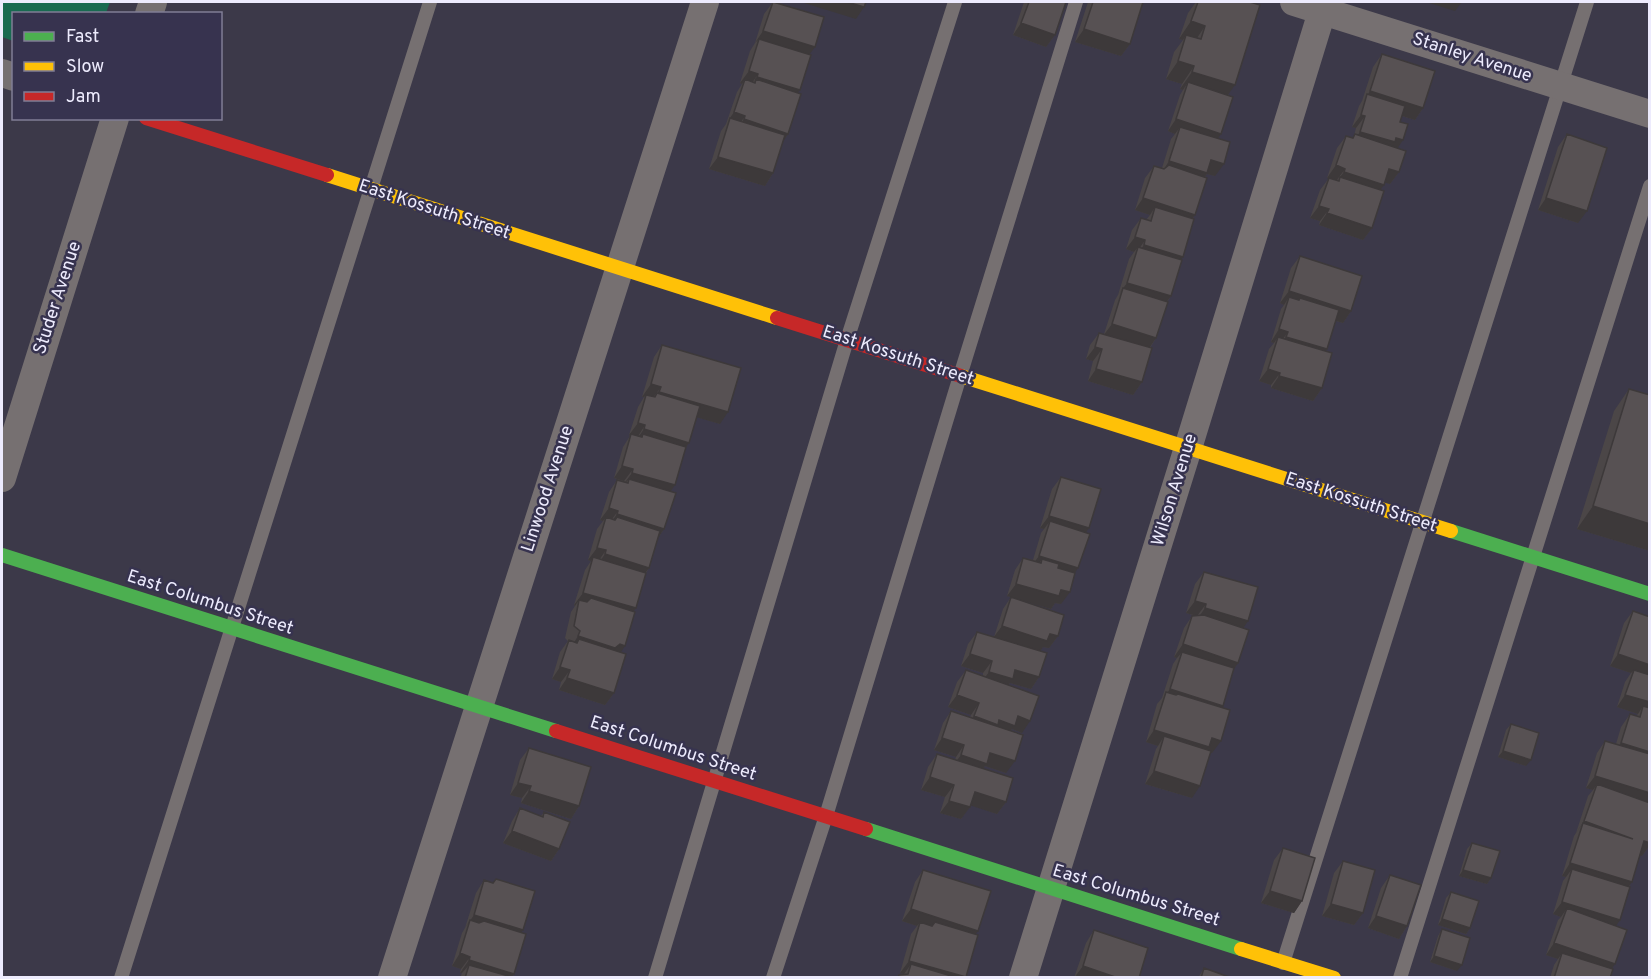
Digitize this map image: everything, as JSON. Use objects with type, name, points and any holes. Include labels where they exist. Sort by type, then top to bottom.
[{"type":"street","name":"Linwood Avenue","points":[[392,978],[705,2]]},
{"type":"street","name":"Stanley Avenue","points":[[1294,2],[1323,6],[1650,114]]},
{"type":"street","name":"Wilson Avenue","points":[[1023,978],[1323,6]]},
{"type":"street","name":"Studer Avenue","points":[[2,478],[114,120]]},
{"type":"street","name":"East Kossuth Street","points":[[152,120],[1650,594]]},
{"type":"street","name":"East Columbus Street","points":[[2,555],[1334,978]]},
{"type":"lane","points":[[121,978],[430,2]]},
{"type":"lane","points":[[655,978],[847,340],[955,2]]},
{"type":"lane","points":[[773,978],[826,816],[1076,2]]},
{"type":"lane","points":[[1278,978],[1587,2]]},
{"type":"lane","points":[[1400,978],[1650,186]]},
{"type":"green space","points":[[2,2],[110,2],[106,12],[12,12],[12,41],[2,37]]},
{"type":"building","points":[[773,2],[824,17],[815,47],[763,31]]},
{"type":"building","points":[[847,2],[866,2],[864,7]]},
{"type":"building","points":[[1029,2],[1066,2],[1055,35],[1021,23]]},
{"type":"building","points":[[1093,2],[1143,2],[1130,44],[1084,29]]},
{"type":"building","points":[[1198,2],[1250,2],[1260,5],[1235,85],[1192,72],[1194,66],[1178,61],[1186,35],[1201,39],[1205,26],[1191,21]]},
{"type":"building","points":[[759,39],[811,55],[800,90],[757,77],[758,74],[749,71]]},
{"type":"building","points":[[1382,54],[1435,71],[1423,108],[1370,91]]},
{"type":"building","points":[[745,79],[755,83],[756,79],[801,94],[788,134],[744,119],[745,116],[734,112]]},
{"type":"building","points":[[1188,82],[1233,97],[1221,134],[1176,119]]},
{"type":"building","points":[[1367,94],[1405,106],[1400,122],[1408,124],[1403,140],[1396,138],[1395,142],[1360,132],[1365,116],[1361,115]]},
{"type":"building","points":[[730,118],[785,135],[773,173],[718,157]]},
{"type":"building","points":[[1180,127],[1230,142],[1224,164],[1211,160],[1207,173],[1169,161]]},
{"type":"building","points":[[1355,134],[1406,151],[1399,172],[1389,169],[1384,185],[1344,172],[1345,169],[1336,165],[1346,136],[1353,138]]},
{"type":"building","points":[[1567,134],[1607,148],[1587,211],[1546,198]]},
{"type":"building","points":[[1169,165],[1207,178],[1195,215],[1143,198],[1154,166],[1164,169]]},
{"type":"building","points":[[1340,177],[1384,191],[1372,228],[1327,213],[1329,209],[1319,206],[1329,178],[1339,181]]},
{"type":"building","points":[[1155,207],[1194,219],[1183,257],[1144,245],[1145,240],[1135,237],[1141,218],[1151,221]]},
{"type":"building","points":[[1138,247],[1182,260],[1171,296],[1127,283]]},
{"type":"building","points":[[1300,256],[1362,276],[1351,311],[1289,291]]},
{"type":"building","points":[[1123,288],[1168,302],[1156,338],[1112,324]]},
{"type":"building","points":[[1289,297],[1299,300],[1300,298],[1339,310],[1327,349],[1286,337],[1288,332],[1279,329]]},
{"type":"building","points":[[1099,333],[1152,348],[1142,382],[1096,369],[1102,349],[1095,347]]},
{"type":"building","points":[[1278,337],[1332,353],[1322,388],[1279,376],[1280,373],[1268,369]]},
{"type":"building","points":[[662,345],[741,368],[728,412],[659,392],[661,387],[651,384]]},
{"type":"building","points":[[1629,389],[1650,395],[1650,524],[1593,506]]},
{"type":"building","points":[[657,393],[700,406],[689,443],[644,429],[645,425],[638,423],[646,395],[655,397]]},
{"type":"building","points":[[631,434],[642,437],[643,434],[686,447],[675,485],[632,473],[633,469],[622,466]]},
{"type":"building","points":[[1061,477],[1101,489],[1089,528],[1049,516]]},
{"type":"building","points":[[629,479],[676,493],[664,529],[617,514],[618,511],[609,508],[617,480],[628,483]]},
{"type":"building","points":[[606,517],[615,520],[617,517],[660,531],[649,568],[605,554],[606,550],[597,548]]},
{"type":"building","points":[[1050,521],[1090,534],[1078,568],[1039,556]]},
{"type":"building","points":[[593,557],[646,573],[636,608],[583,593]]},
{"type":"building","points":[[1023,558],[1041,563],[1042,559],[1059,564],[1058,568],[1075,573],[1070,592],[1061,590],[1059,596],[1016,584]]},
{"type":"building","points":[[1204,572],[1258,587],[1248,621],[1205,608],[1206,604],[1195,601]]},
{"type":"building","points":[[1011,597],[1064,615],[1058,636],[1050,634],[1047,641],[1002,626]]},
{"type":"building","points":[[591,598],[635,612],[625,646],[620,644],[615,648],[578,636],[580,631],[574,626],[579,600],[587,602]]},
{"type":"building","points":[[1633,611],[1650,617],[1650,665],[1618,654]]},
{"type":"building","points":[[1204,615],[1249,630],[1238,663],[1183,644],[1192,616]]},
{"type":"building","points":[[977,632],[1047,653],[1039,677],[1015,670],[1013,679],[989,672],[992,661],[970,654]]},
{"type":"building","points":[[579,639],[626,654],[614,693],[567,678],[570,670],[560,667],[569,640],[577,643]]},
{"type":"building","points":[[1182,652],[1234,668],[1223,706],[1170,689]]},
{"type":"building","points":[[966,670],[1039,696],[1030,721],[1018,716],[1015,726],[999,720],[998,725],[974,716],[979,703],[957,695]]},
{"type":"building","points":[[1634,670],[1650,675],[1650,702],[1625,695]]},
{"type":"building","points":[[1166,692],[1230,710],[1221,741],[1212,738],[1209,747],[1154,730]]},
{"type":"building","points":[[1643,706],[1650,708],[1650,752],[1621,743],[1630,714],[1640,717]]},
{"type":"building","points":[[951,711],[1023,735],[1015,761],[990,753],[987,764],[961,755],[964,745],[942,738]]},
{"type":"building","points":[[1511,724],[1539,733],[1531,760],[1503,751]]},
{"type":"building","points":[[1164,736],[1211,751],[1200,786],[1154,771]]},
{"type":"building","points":[[1605,741],[1650,754],[1650,793],[1595,776]]},
{"type":"building","points":[[529,748],[591,767],[579,806],[529,791],[531,786],[518,783]]},
{"type":"building","points":[[937,754],[1013,778],[1006,802],[975,792],[970,807],[949,801],[954,785],[930,777]]},
{"type":"building","points":[[1597,784],[1650,803],[1650,843],[1644,841],[1632,882],[1570,863],[1583,823],[1633,839],[1584,821]]},
{"type":"building","points":[[520,808],[543,817],[544,812],[570,822],[559,849],[512,831]]},
{"type":"building","points":[[1472,843],[1500,851],[1491,878],[1463,870]]},
{"type":"building","points":[[1283,848],[1315,858],[1302,901],[1270,891]]},
{"type":"building","points":[[1343,861],[1375,870],[1363,913],[1331,904]]},
{"type":"building","points":[[1572,869],[1630,887],[1620,920],[1562,902]]},
{"type":"building","points":[[923,870],[991,891],[978,931],[911,909]]},
{"type":"building","points":[[1390,875],[1421,885],[1407,926],[1376,916]]},
{"type":"building","points":[[496,879],[535,891],[523,930],[474,915],[484,880],[493,883]]},
{"type":"building","points":[[1451,892],[1479,901],[1470,928],[1442,919]]},
{"type":"building","points":[[1567,908],[1627,930],[1615,964],[1554,943]]},
{"type":"building","points":[[470,920],[479,923],[484,921],[526,934],[514,974],[469,960],[470,957],[460,953]]},
{"type":"building","points":[[920,922],[932,926],[935,922],[978,935],[966,977],[909,961]]},
{"type":"building","points":[[1442,929],[1470,938],[1462,965],[1434,956]]},
{"type":"building","points":[[1094,930],[1148,948],[1139,978],[1118,978],[1083,966]]},
{"type":"building","points":[[1562,953],[1613,969],[1610,978],[1554,978]]},
{"type":"building","points":[[911,964],[958,978],[898,978],[899,975],[908,974]]},
{"type":"building","points":[[469,965],[512,977],[512,978],[465,978]]},
{"type":"building","points":[[1204,968],[1232,978],[1201,978]]},
{"type":"traffic: fast","points":[[1451,531],[1650,594]]},
{"type":"traffic: fast","points":[[2,555],[556,731]]},
{"type":"traffic: fast","points":[[866,829],[1241,949]]},
{"type":"traffic: slow","points":[[327,175],[777,318]]},
{"type":"traffic: slow","points":[[961,376],[1451,531]]},
{"type":"traffic: slow","points":[[1241,949],[1334,978]]},
{"type":"traffic: jam","points":[[152,120],[327,175]]},
{"type":"traffic: jam","points":[[777,318],[961,376]]},
{"type":"traffic: jam","points":[[556,731],[866,829]]}]
